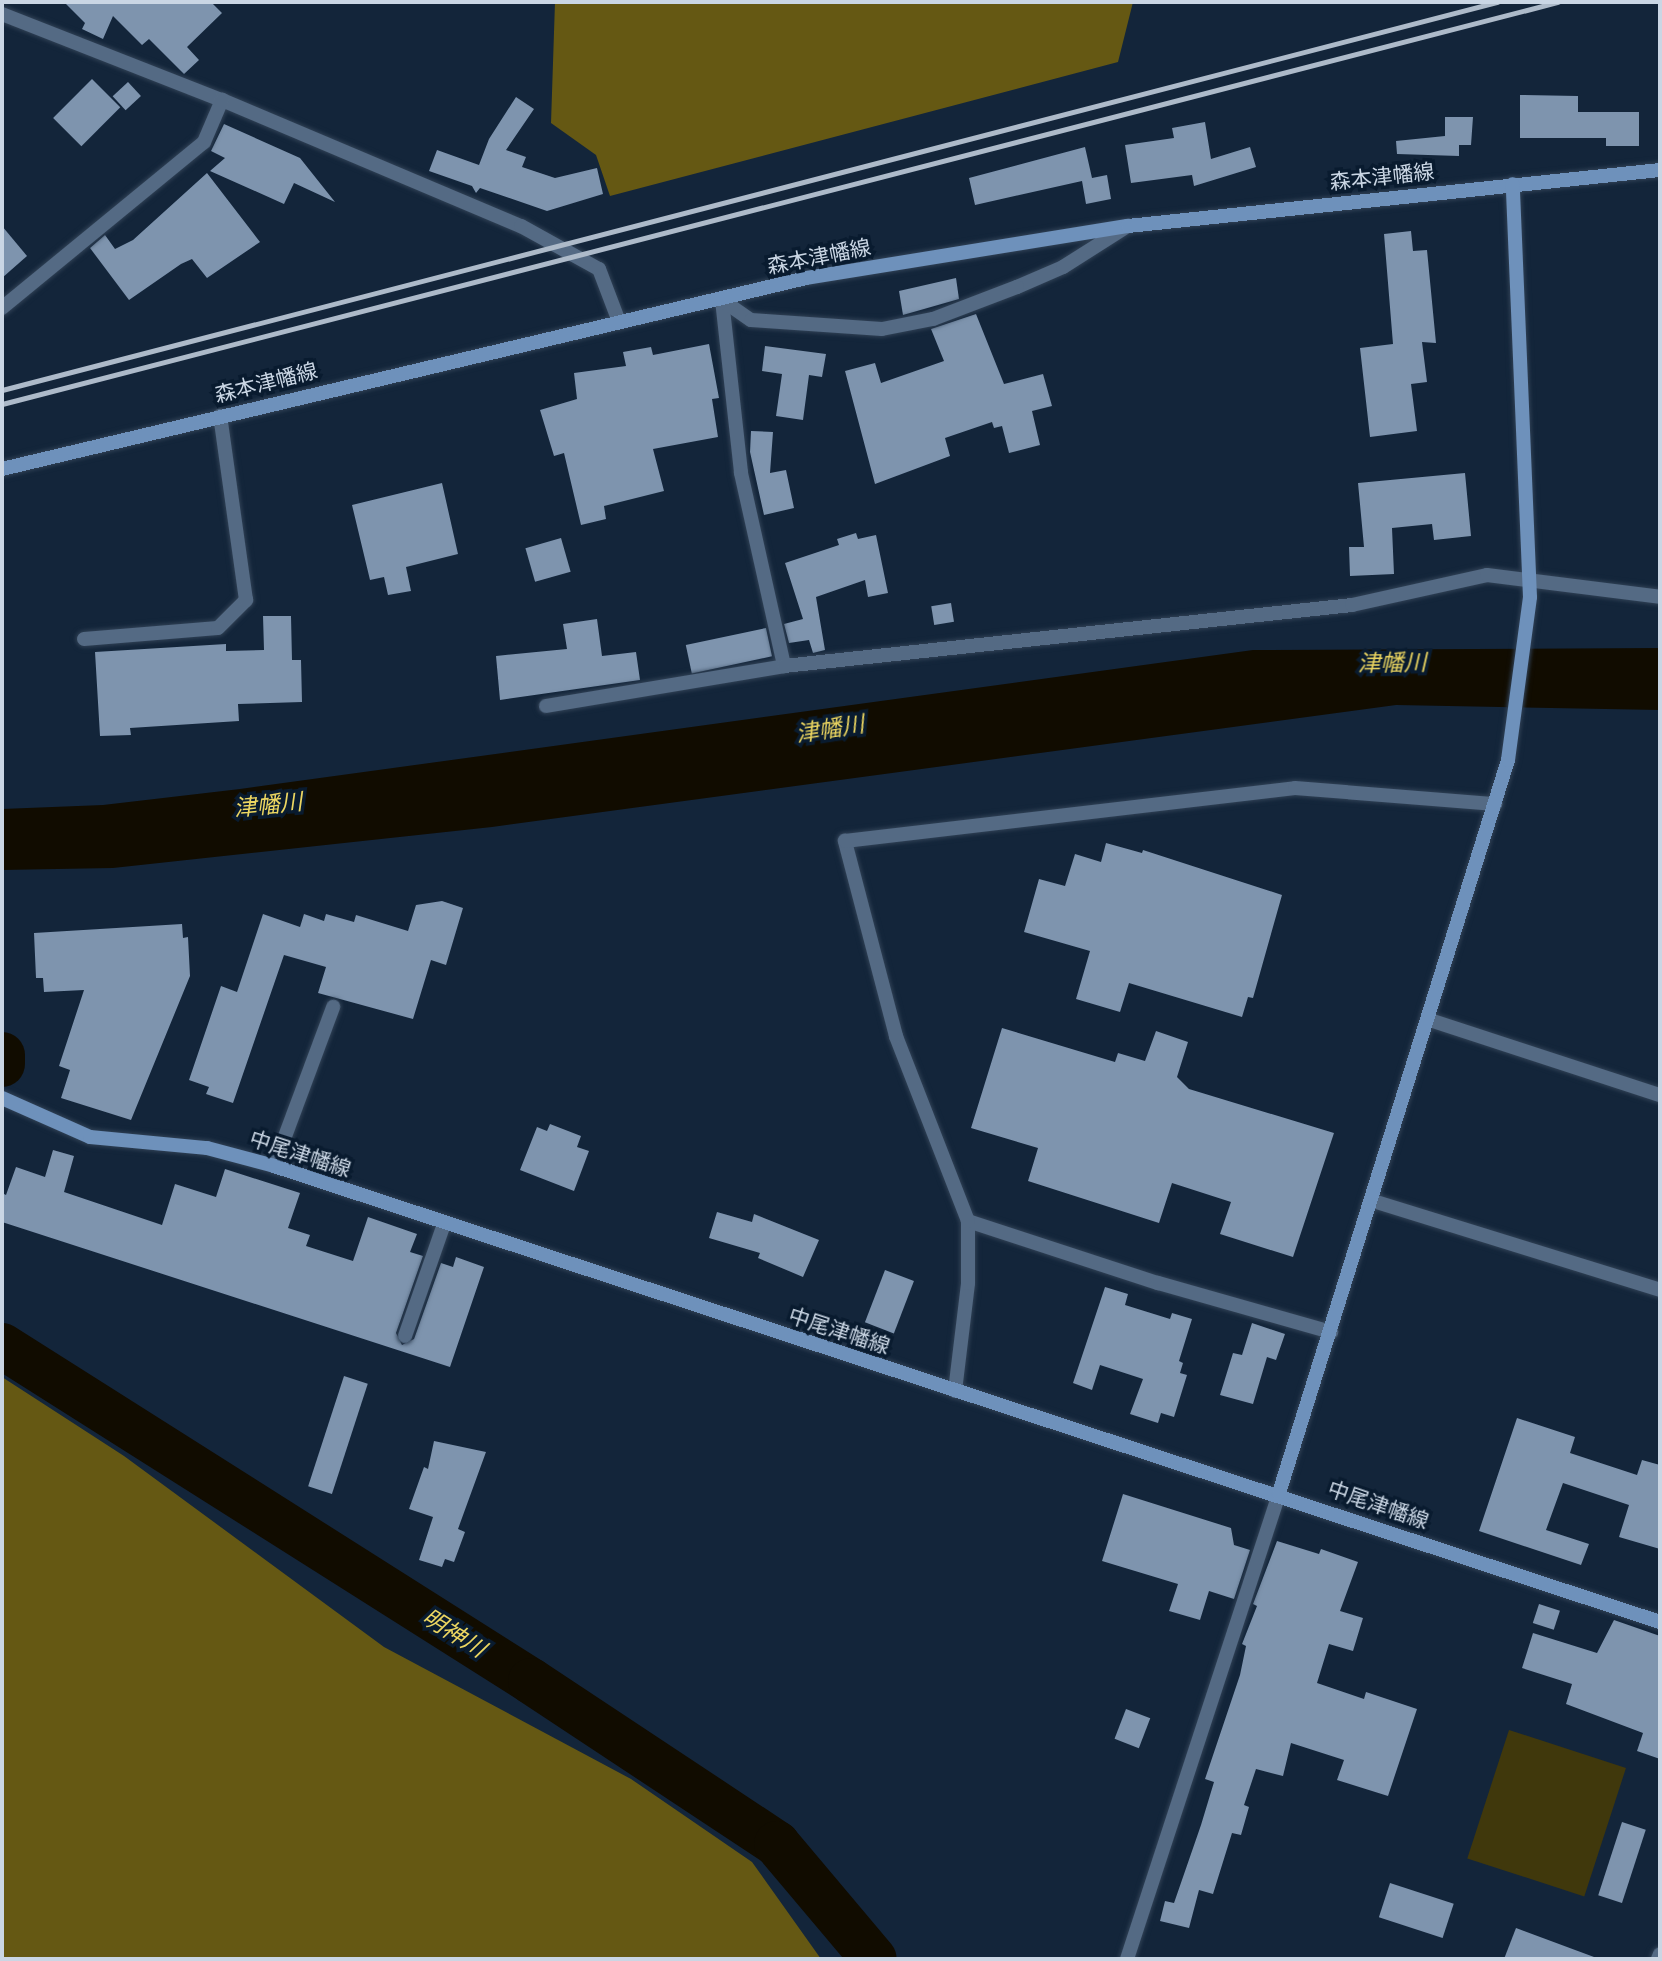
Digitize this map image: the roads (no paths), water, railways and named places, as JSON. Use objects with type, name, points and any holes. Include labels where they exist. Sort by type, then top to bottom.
[{"type":"main road","name":"森本津幡線","points":[[2,469],[618,319],[722,300],[806,278],[1128,226],[1660,170]]},
{"type":"main road","points":[[1279,1493],[1430,1020],[1508,760],[1530,597],[1513,184]]},
{"type":"main road","name":"中尾津幡線","points":[[2,1098],[27,1112],[90,1137],[207,1148],[274,1166],[955,1391],[1279,1493],[1660,1622]]},
{"type":"street","points":[[2,14],[222,100],[522,226],[599,269],[618,319]]},
{"type":"street","points":[[2,309],[204,142],[222,100]]},
{"type":"street","points":[[722,300],[751,320],[882,329],[933,319],[1017,287],[1062,267],[1128,226]]},
{"type":"street","points":[[722,300],[741,473],[784,666]]},
{"type":"street","points":[[84,639],[218,628],[246,600],[220,416]]},
{"type":"street","points":[[546,706],[784,666],[1352,605],[1487,575],[1660,597]]},
{"type":"street","points":[[955,1391],[968,1283],[968,1221],[896,1036],[845,841],[1295,788],[1495,804]]},
{"type":"street","points":[[274,1166],[333,1007]]},
{"type":"street","points":[[1430,1020],[1660,1095]]},
{"type":"street","points":[[1373,1201],[1660,1290]]},
{"type":"street","points":[[968,1221],[1158,1283],[1331,1332]]},
{"type":"street","points":[[405,1336],[444,1224]]},
{"type":"street","points":[[1127,1959],[1279,1493]]},
{"type":"street","points":[[1658,1959],[1660,1954]]},
{"type":"water","name":"津幡川","points":[[1660,648],[1660,710],[1396,705],[492,827],[113,868],[2,870],[2,809],[103,805],[240,789],[1253,650]]},
{"type":"waterway","name":"明神川","points":[[2,1055],[2,1064]]},
{"type":"waterway","name":"明神川","points":[[2,1346],[531,1681],[777,1844],[874,1959]]},
{"type":"railway","points":[[2,390],[1497,2]]},
{"type":"railway","points":[[2,404],[1558,2]]}]
